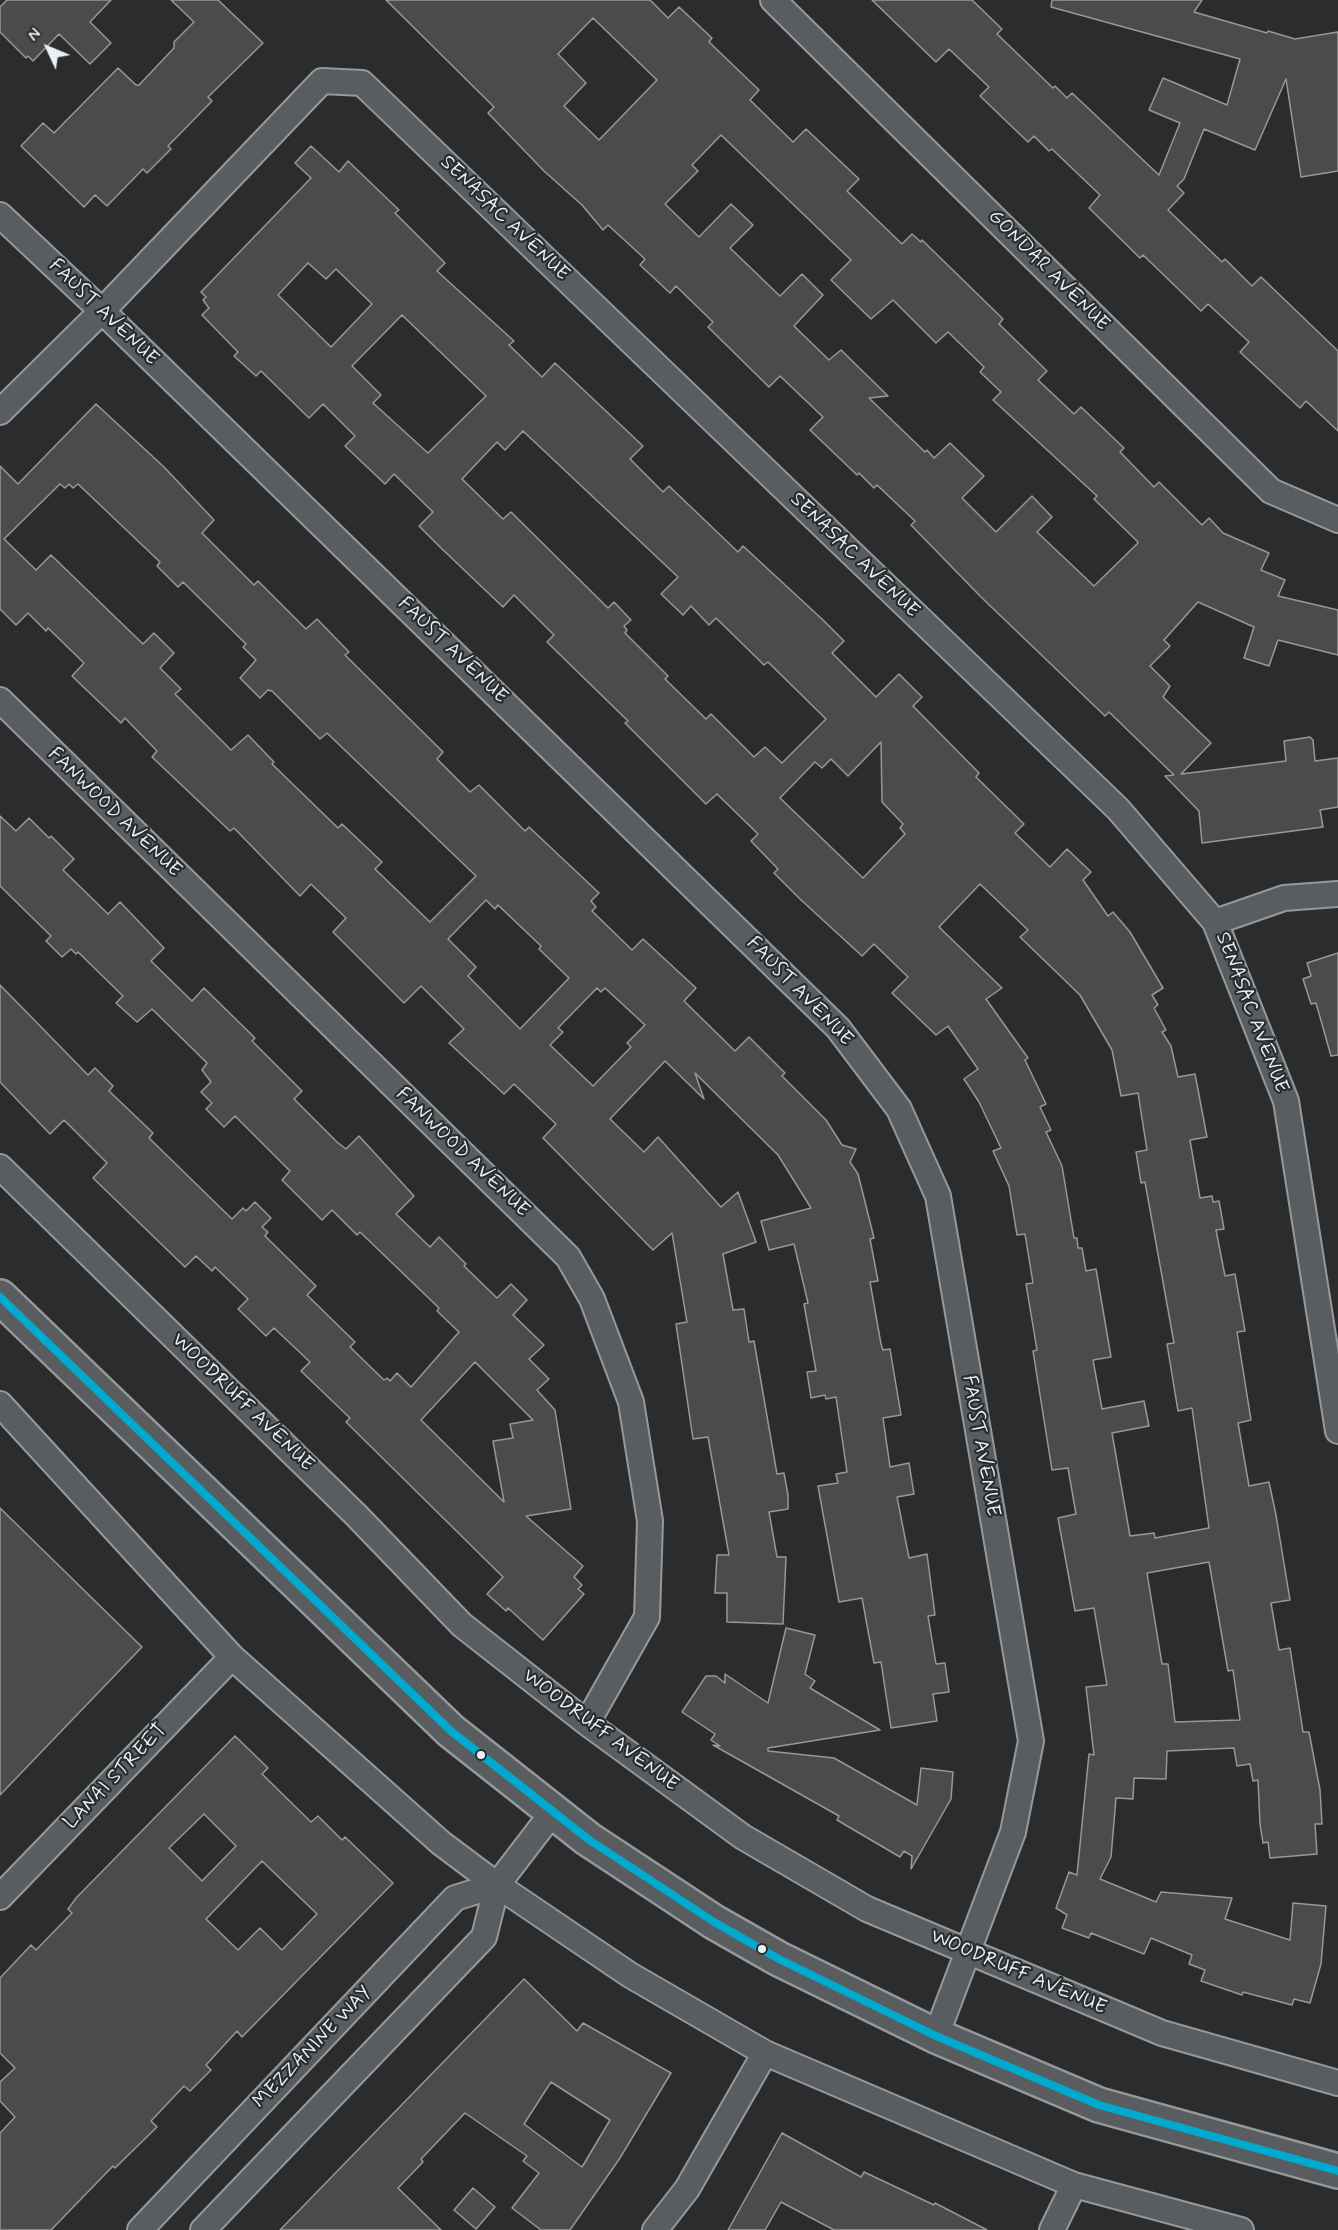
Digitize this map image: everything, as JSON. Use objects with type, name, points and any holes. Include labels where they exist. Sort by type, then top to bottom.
[{"type":"main road","points":[[0,1297],[451,1731],[588,1839],[714,1922],[779,1959],[936,2036],[1099,2105],[1338,2171]]},
{"type":"street","name":"GONDAR AVENUE","points":[[773,0],[1271,491],[1338,520]]},
{"type":"street","name":"SENASAC AVENUE","points":[[102,311],[322,81],[362,83],[1118,809],[1215,922],[1286,1101],[1338,1431]]},
{"type":"street","name":"FAUST AVENUE","points":[[0,215],[102,311],[838,1028],[899,1109],[938,1196],[1031,1741],[1014,1832],[936,2036]]},
{"type":"street","points":[[0,412],[102,311]]},
{"type":"street","name":"FANWOOD AVENUE","points":[[0,700],[568,1257],[592,1299],[631,1401],[650,1521],[647,1617],[587,1723]]},
{"type":"street","points":[[1215,922],[1284,898],[1338,894]]},
{"type":"street","name":"WOODRUFF AVENUE","points":[[0,1167],[348,1506],[462,1625],[587,1723],[743,1837],[867,1909],[1162,2033],[1338,2083]]},
{"type":"street","points":[[0,1404],[232,1657],[441,1843],[497,1885],[630,1975],[765,2053],[1074,2185],[1241,2230]]},
{"type":"street","name":"LANAI STREET","points":[[0,1897],[232,1657]]},
{"type":"street","points":[[203,2230],[484,1937],[497,1885],[553,1812]]},
{"type":"street","name":"MEZZANINE WAY","points":[[140,2230],[455,1898],[497,1885]]},
{"type":"street","points":[[655,2230],[687,2188],[765,2053]]},
{"type":"street","points":[[1052,2230],[1074,2185]]},
{"type":"building","points":[[7,0],[111,0],[90,22],[111,43],[90,64],[59,34],[33,61],[28,56],[26,58],[0,32],[0,7]]},
{"type":"building","points":[[171,0],[218,0],[263,43],[208,97],[212,101],[168,146],[171,149],[147,173],[143,169],[107,206],[95,195],[84,207],[21,146],[43,123],[54,133],[118,68],[136,85],[139,85],[174,48],[174,42],[194,22]]},
{"type":"building","points":[[386,0],[650,0],[668,18],[679,7],[712,38],[709,42],[759,90],[750,100],[793,142],[806,129],[859,179],[847,191],[902,244],[912,234],[921,242],[922,240],[1003,319],[999,324],[1047,371],[1038,380],[1074,414],[1081,407],[1124,448],[1120,452],[1154,487],[1159,482],[1202,525],[1209,518],[1223,533],[1269,553],[1261,570],[1285,580],[1278,596],[1338,610],[1338,655],[1278,640],[1269,666],[1244,658],[1254,627],[1198,602],[1164,640],[1170,646],[1150,666],[1170,686],[1163,697],[1211,743],[1181,774],[1286,761],[1284,741],[1310,737],[1313,740],[1315,761],[1338,758],[1338,807],[1320,810],[1323,827],[1202,843],[1199,811],[1165,776],[1174,775],[1109,712],[1105,716],[981,597],[911,525],[915,521],[877,485],[874,488],[859,473],[857,475],[810,430],[823,417],[780,376],[769,387],[708,327],[713,322],[676,286],[670,293],[640,265],[645,259],[608,225],[603,230],[582,205],[544,171],[488,113],[494,107]],"holes":[[[593,18],[657,80],[599,140],[564,106],[586,83],[558,54]],[[721,135],[851,260],[831,280],[871,319],[893,300],[936,343],[948,332],[984,367],[980,372],[1001,392],[993,400],[1097,496],[1094,499],[1137,541],[1138,543],[1094,586],[1037,532],[1052,517],[1032,496],[996,532],[962,498],[984,476],[950,443],[934,458],[927,450],[925,452],[869,398],[888,396],[841,350],[829,360],[794,326],[823,295],[802,274],[780,296],[730,248],[753,225],[731,204],[699,237],[665,204],[698,171],[692,165]]]},
{"type":"building","points":[[872,0],[972,0],[1002,29],[997,34],[1053,88],[1055,86],[1067,98],[1072,93],[1159,175],[1180,123],[1149,110],[1163,78],[1227,105],[1240,59],[1051,7],[1052,0],[1202,0],[1194,12],[1267,33],[1268,31],[1295,39],[1338,32],[1338,171],[1301,177],[1286,79],[1255,150],[1204,129],[1184,179],[1177,186],[1184,193],[1168,210],[1222,262],[1225,259],[1252,286],[1261,277],[1338,351],[1338,431],[1306,401],[1300,408],[1240,352],[1249,342],[1208,304],[1201,311],[1143,255],[1140,258],[1089,208],[1100,195],[1052,149],[1049,151],[1034,136],[1028,142],[980,96],[989,87],[949,49],[936,62]]},
{"type":"building","points":[[311,146],[339,172],[348,161],[399,210],[395,213],[445,263],[437,271],[514,341],[509,345],[542,377],[555,363],[643,446],[630,459],[663,492],[669,486],[738,552],[743,546],[844,641],[832,653],[876,697],[899,674],[922,697],[913,706],[979,773],[976,777],[1024,824],[1015,833],[1050,867],[1067,849],[1091,872],[1083,880],[1108,916],[1113,912],[1130,932],[1163,988],[1152,995],[1158,1005],[1154,1008],[1166,1030],[1162,1032],[1171,1046],[1178,1077],[1195,1074],[1207,1137],[1190,1140],[1200,1198],[1212,1196],[1213,1202],[1219,1201],[1224,1229],[1216,1230],[1225,1276],[1235,1274],[1245,1331],[1237,1332],[1251,1420],[1238,1423],[1249,1486],[1269,1482],[1276,1515],[1290,1600],[1271,1603],[1279,1650],[1290,1648],[1303,1732],[1309,1732],[1320,1790],[1322,1824],[1315,1824],[1317,1854],[1270,1858],[1268,1842],[1263,1843],[1260,1824],[1258,1780],[1253,1781],[1250,1764],[1237,1766],[1234,1748],[1167,1751],[1166,1779],[1134,1778],[1133,1799],[1116,1798],[1111,1857],[1100,1879],[1156,1902],[1161,1892],[1232,1898],[1225,1919],[1290,1940],[1293,1903],[1326,1906],[1321,1964],[1310,2003],[1294,1999],[1292,2005],[1243,1992],[1242,1995],[1201,1981],[1205,1970],[1189,1964],[1192,1955],[1151,1938],[1144,1954],[1091,1933],[1089,1938],[1062,1928],[1067,1915],[1056,1908],[1069,1872],[1077,1875],[1089,1754],[1094,1755],[1086,1687],[1107,1685],[1094,1608],[1075,1611],[1058,1518],[1076,1514],[1068,1468],[1052,1470],[1033,1351],[1037,1350],[1026,1284],[1033,1283],[1025,1234],[1017,1235],[1009,1186],[993,1151],[1001,1148],[979,1102],[964,1079],[978,1069],[948,1026],[936,1035],[892,993],[908,977],[874,944],[862,956],[799,898],[774,873],[778,869],[751,841],[758,834],[717,794],[706,804],[625,723],[628,721],[547,642],[554,635],[514,595],[503,607],[419,526],[433,512],[394,474],[385,484],[345,446],[355,436],[323,404],[309,418],[261,371],[256,376],[234,356],[238,352],[202,315],[209,308],[203,300],[206,297],[201,292],[311,178],[295,163]],"holes":[[[308,263],[326,279],[336,269],[372,304],[331,347],[278,295]],[[402,315],[486,396],[428,453],[373,403],[381,395],[352,366]],[[523,431],[678,577],[661,594],[683,615],[691,606],[709,625],[716,618],[764,665],[768,662],[826,719],[782,763],[765,747],[754,757],[711,714],[706,719],[665,679],[668,676],[625,633],[627,630],[624,626],[631,620],[614,602],[608,608],[511,512],[503,519],[462,479],[497,442],[505,450]],[[881,742],[882,802],[903,824],[900,828],[905,834],[863,878],[780,798],[815,762],[822,768],[831,759],[848,776]],[[980,884],[1028,930],[1020,937],[1080,995],[1112,1050],[1121,1096],[1138,1093],[1147,1150],[1136,1152],[1141,1183],[1145,1182],[1174,1343],[1167,1344],[1178,1411],[1192,1408],[1209,1528],[1155,1538],[1154,1533],[1130,1536],[1112,1433],[1149,1426],[1144,1401],[1102,1409],[1093,1360],[1111,1357],[1096,1269],[1086,1271],[1082,1248],[1078,1248],[1077,1238],[1074,1238],[1062,1166],[1046,1132],[1051,1130],[1040,1107],[1046,1104],[1025,1060],[1028,1058],[986,999],[1002,988],[939,927]],[[1209,1562],[1228,1671],[1233,1670],[1240,1720],[1175,1722],[1168,1664],[1162,1664],[1147,1573]]]},
{"type":"building","points":[[96,404],[164,467],[214,520],[202,533],[254,585],[258,581],[306,629],[317,619],[349,652],[345,655],[443,752],[437,759],[470,792],[479,785],[525,831],[529,827],[599,893],[591,901],[596,907],[592,911],[632,950],[643,939],[696,988],[684,1001],[735,1051],[749,1037],[785,1073],[782,1076],[826,1120],[842,1145],[856,1149],[850,1162],[858,1174],[874,1238],[870,1239],[878,1281],[870,1282],[881,1344],[883,1350],[890,1349],[901,1415],[883,1418],[890,1467],[909,1463],[914,1494],[897,1497],[909,1558],[927,1554],[935,1615],[928,1616],[936,1664],[945,1663],[949,1692],[933,1694],[937,1721],[891,1728],[881,1662],[874,1663],[862,1598],[839,1602],[818,1486],[838,1483],[836,1474],[847,1472],[836,1397],[826,1399],[825,1395],[811,1398],[807,1372],[816,1371],[804,1304],[808,1303],[794,1244],[769,1250],[761,1221],[811,1208],[778,1155],[695,1073],[704,1099],[665,1061],[610,1119],[644,1152],[658,1137],[721,1207],[738,1192],[756,1242],[723,1254],[733,1310],[744,1309],[749,1342],[754,1341],[777,1474],[784,1473],[788,1495],[788,1509],[769,1512],[777,1557],[786,1557],[783,1624],[727,1622],[727,1593],[715,1593],[717,1555],[729,1555],[708,1437],[693,1439],[676,1324],[687,1322],[672,1233],[653,1250],[543,1138],[556,1124],[514,1084],[504,1094],[449,1043],[464,1029],[421,986],[404,1003],[333,932],[346,918],[311,884],[300,896],[234,828],[230,831],[152,757],[157,751],[125,718],[121,723],[72,676],[84,663],[48,628],[46,631],[28,613],[16,625],[0,609],[0,466],[18,484]],"holes":[[[60,484],[65,488],[69,484],[73,488],[78,484],[160,562],[157,566],[178,587],[183,582],[246,644],[243,647],[256,660],[240,678],[260,698],[268,690],[272,691],[320,739],[327,733],[476,876],[430,922],[375,869],[382,862],[342,824],[338,828],[272,764],[274,762],[248,735],[231,750],[175,694],[181,689],[160,668],[174,653],[154,633],[143,644],[51,555],[36,570],[4,539]],[[486,900],[495,909],[498,905],[541,946],[539,949],[569,978],[520,1029],[468,976],[476,967],[448,939]],[[597,988],[601,992],[605,988],[645,1025],[627,1043],[631,1047],[593,1086],[550,1045],[563,1032],[558,1028]]]},
{"type":"building","points":[[0,816],[16,831],[29,818],[74,859],[63,870],[108,914],[120,902],[164,948],[151,961],[192,1001],[204,988],[255,1038],[252,1041],[302,1091],[294,1099],[337,1142],[346,1149],[359,1136],[414,1196],[396,1214],[430,1247],[439,1237],[466,1264],[464,1266],[497,1298],[511,1284],[527,1300],[513,1315],[544,1345],[529,1359],[549,1379],[537,1390],[555,1410],[571,1509],[526,1516],[583,1566],[574,1577],[582,1585],[578,1589],[584,1594],[543,1640],[508,1608],[506,1611],[487,1594],[503,1577],[346,1422],[350,1418],[301,1371],[310,1362],[274,1328],[266,1336],[238,1309],[248,1299],[215,1267],[212,1271],[196,1256],[185,1267],[93,1178],[107,1163],[64,1120],[50,1134],[0,1082],[0,985],[88,1075],[95,1068],[113,1086],[109,1091],[153,1133],[149,1138],[232,1219],[243,1208],[246,1211],[255,1202],[271,1218],[262,1227],[268,1232],[265,1236],[316,1286],[307,1295],[355,1342],[350,1347],[384,1380],[387,1378],[390,1381],[397,1373],[411,1387],[459,1332],[437,1311],[439,1308],[360,1232],[357,1235],[332,1210],[322,1220],[282,1180],[290,1171],[235,1116],[224,1127],[206,1109],[212,1103],[201,1092],[211,1082],[202,1070],[207,1063],[152,1009],[137,1022],[116,1003],[123,996],[78,952],[76,954],[71,949],[62,957],[46,941],[51,936],[0,886]],"holes":[[[475,1362],[533,1420],[510,1424],[513,1438],[493,1441],[504,1502],[421,1420]]]},
{"type":"building","points":[[1338,953],[1338,1055],[1331,1056],[1316,1003],[1311,1004],[1303,979],[1311,976],[1307,963]]},
{"type":"building","points":[[0,1508],[142,1647],[0,1795]]},
{"type":"building","points":[[786,1628],[815,1635],[805,1674],[815,1681],[810,1688],[880,1730],[768,1748],[768,1751],[834,1758],[917,1805],[921,1768],[953,1772],[951,1799],[911,1869],[912,1856],[904,1851],[900,1857],[837,1820],[839,1816],[713,1745],[720,1746],[711,1740],[715,1734],[682,1712],[706,1676],[716,1676],[725,1683],[725,1674],[768,1703]]},
{"type":"building","points":[[235,1736],[268,1768],[262,1774],[311,1822],[318,1816],[342,1840],[345,1837],[393,1883],[242,2037],[237,2031],[206,2065],[211,2070],[190,2091],[184,2086],[151,2121],[157,2127],[115,2168],[113,2166],[51,2230],[0,2230],[0,2133],[15,2117],[0,2101],[0,2082],[15,2068],[0,2053],[0,1978],[31,1945],[36,1950],[72,1913],[68,1909],[77,1897]],"holes":[[[204,1814],[236,1846],[202,1881],[169,1848]],[[262,1861],[317,1914],[282,1950],[260,1928],[238,1950],[206,1919]]]},
{"type":"building","points":[[524,1979],[577,2031],[583,2023],[671,2073],[620,2158],[570,2230],[541,2230],[512,2208],[539,2173],[523,2161],[527,2156],[465,2113],[421,2159],[423,2162],[398,2188],[441,2230],[280,2230]],"holes":[[[551,2082],[610,2120],[582,2167],[524,2124]]]},
{"type":"building","points":[[782,2133],[861,2177],[864,2172],[934,2205],[935,2203],[987,2230],[834,2230],[781,2202],[765,2230],[728,2230]]},
{"type":"building","points":[[473,2188],[495,2207],[476,2229],[454,2210]]},
{"type":"transit line","points":[[0,1297],[451,1731],[588,1839],[714,1922],[779,1959],[936,2036],[1099,2105],[1338,2171]]}]
